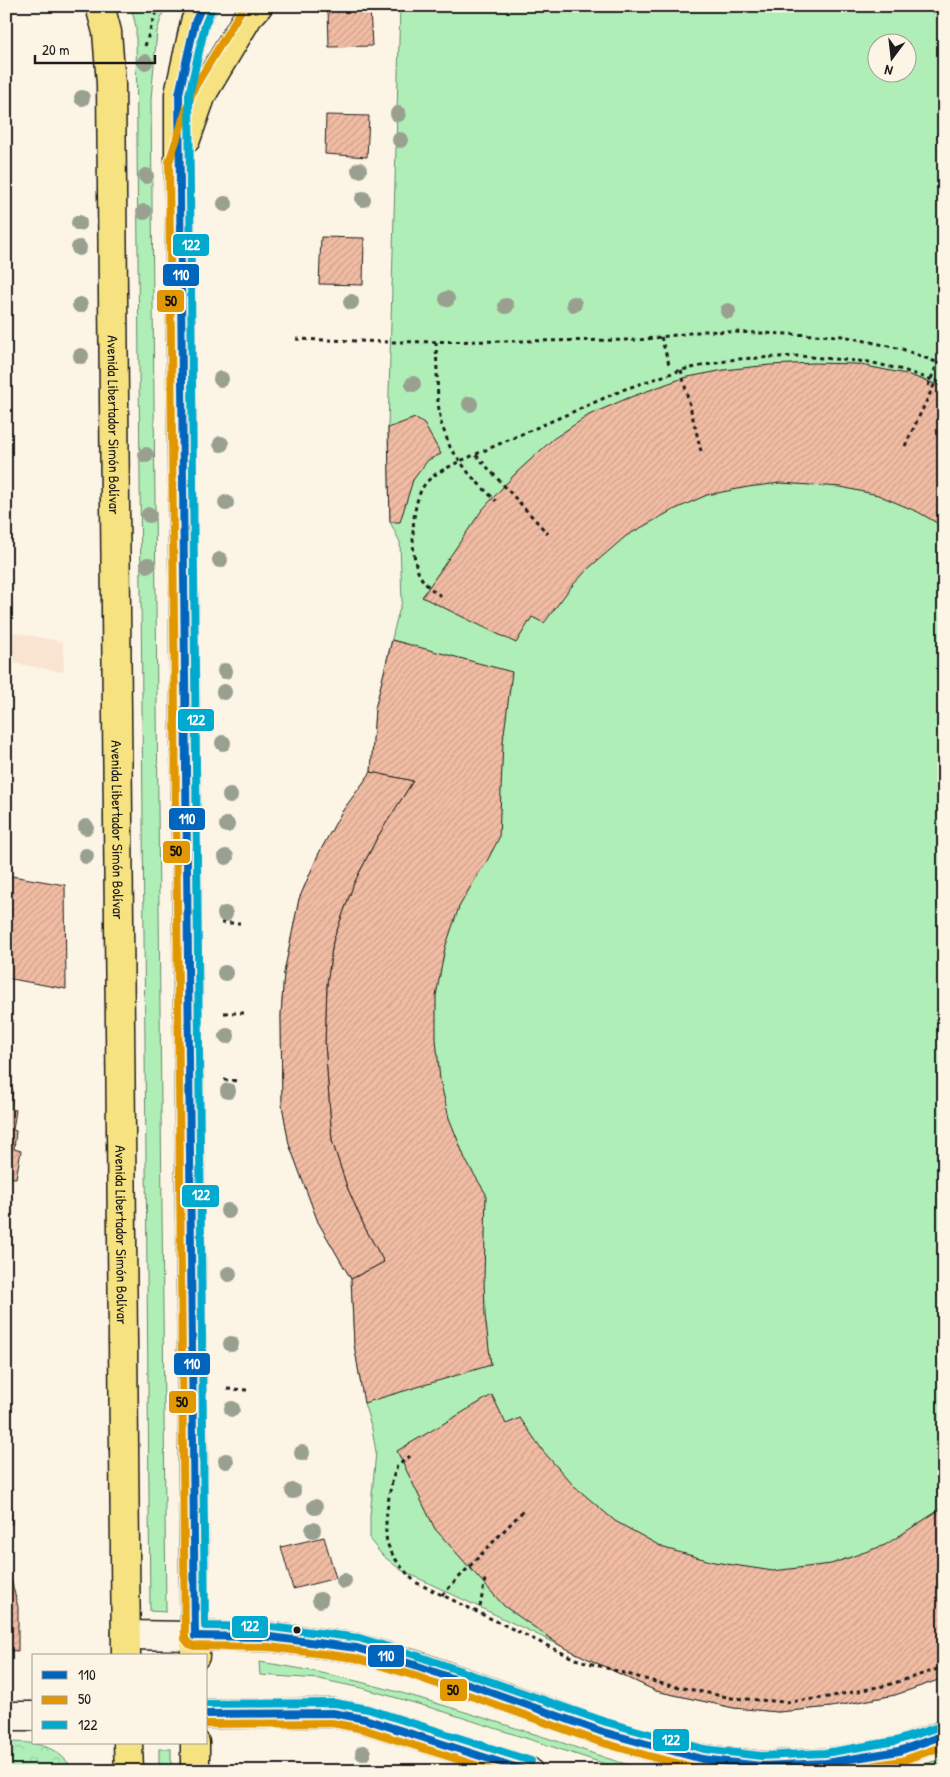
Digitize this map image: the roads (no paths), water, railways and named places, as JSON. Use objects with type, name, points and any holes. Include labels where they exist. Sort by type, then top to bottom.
[{"type":"main road","name":"Avenida Libertador Simón Bolívar","points":[[100,6],[107,32],[111,84],[126,1646]]},
{"type":"main road","points":[[195,1646],[178,162],[179,94],[195,22],[202,6]]},
{"type":"main road","points":[[178,162],[202,94],[248,17],[258,6]]},
{"type":"main road","points":[[126,1646],[195,1646],[270,1637],[356,1648],[415,1665],[603,1732],[654,1747],[702,1759],[761,1766],[826,1763],[899,1750],[944,1734]]},
{"type":"main road","points":[[208,1714],[332,1713],[365,1719],[528,1771]]},
{"type":"main road","points":[[6,1716],[32,1716]]},
{"type":"main road","points":[[128,1744],[129,1771]]},
{"type":"main road","points":[[195,1744],[195,1771]]}]
